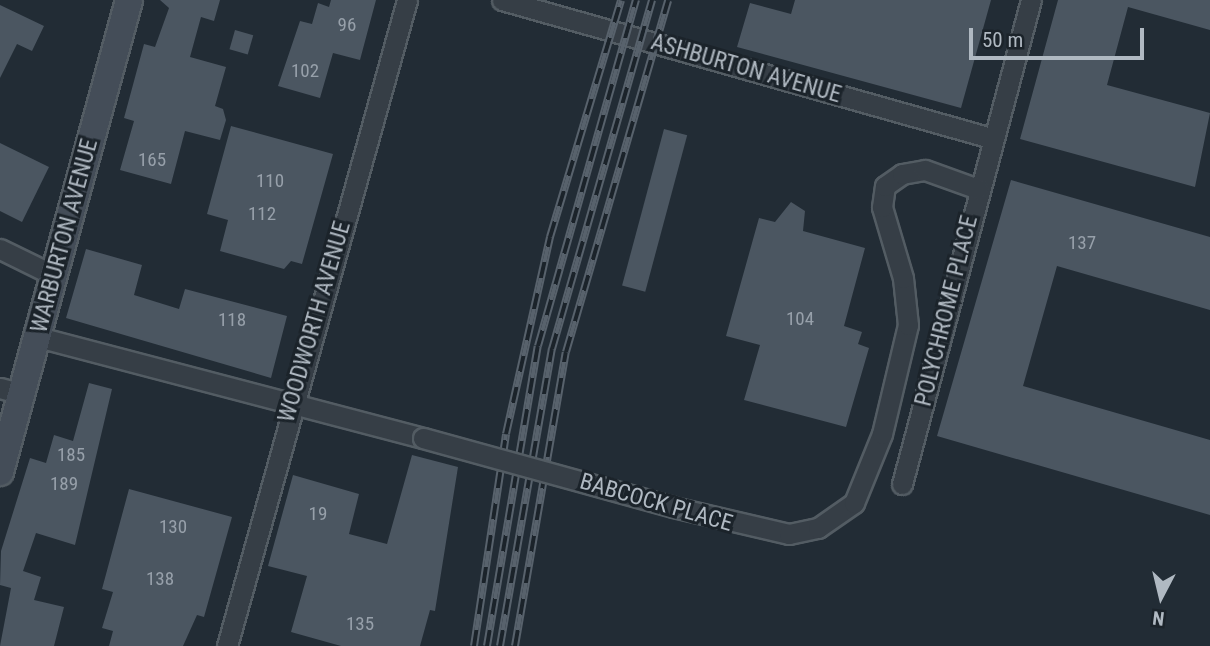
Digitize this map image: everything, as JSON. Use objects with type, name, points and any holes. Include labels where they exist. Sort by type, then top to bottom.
[{"type":"street","name":"WARBURTON AVENUE","points":[[0,472],[11,391],[38,337],[129,0]]},
{"type":"street","name":"WOODWORTH AVENUE","points":[[227,646],[292,403],[407,0]]},
{"type":"street","name":"ASHBURTON AVENUE","points":[[502,0],[991,138]]},
{"type":"street","name":"POLYCHROME PLACE","points":[[902,484],[991,138],[1031,0]]},
{"type":"street","name":"BABCOCK PLACE","points":[[38,337],[673,507],[789,534],[842,514],[871,471],[904,355],[903,278],[881,206],[885,186],[902,174],[925,170],[978,189]]},
{"type":"street","points":[[0,249],[53,275]]},
{"type":"street","points":[[904,355],[934,362]]},
{"type":"building","points":[[160,0],[220,0],[214,21],[201,17],[190,57],[226,67],[215,106],[223,109],[226,120],[220,140],[185,131],[171,184],[120,170],[134,121],[124,118],[144,44],[155,47],[169,8]]},
{"type":"building","points":[[331,0],[376,0],[360,60],[333,53],[320,98],[278,86],[300,21],[312,24],[318,3],[329,7]]},
{"type":"building","points":[[795,0],[991,0],[961,108],[737,47],[750,3],[791,14]]},
{"type":"building","points":[[1058,0],[1210,0],[1210,30],[1128,7],[1107,85],[1210,113],[1195,187],[1020,139]]},
{"type":"building","points":[[0,5],[44,26],[32,51],[17,44],[0,78]]},
{"type":"building","points":[[235,30],[253,35],[248,54],[229,49]]},
{"type":"building","points":[[231,126],[333,154],[302,264],[291,261],[284,269],[220,251],[228,220],[207,214]]},
{"type":"building","points":[[664,129],[687,135],[645,292],[622,285]]},
{"type":"building","points":[[0,143],[49,167],[22,222],[0,211]]},
{"type":"building","points":[[1011,180],[1210,237],[1210,310],[1057,266],[1023,386],[1210,440],[1210,515],[937,436]]},
{"type":"building","points":[[791,202],[805,211],[803,231],[865,248],[844,326],[862,332],[858,344],[869,348],[846,427],[744,400],[760,345],[726,336],[759,218],[775,222]]},
{"type":"building","points":[[86,249],[142,265],[134,295],[179,309],[185,289],[287,316],[271,378],[66,318]]},
{"type":"building","points":[[89,383],[112,389],[75,545],[36,533],[23,571],[41,577],[34,600],[64,607],[54,646],[0,646],[11,588],[0,585],[1,551],[30,458],[46,463],[54,435],[73,441]]},
{"type":"building","points":[[412,455],[458,467],[435,611],[430,610],[420,646],[341,646],[291,632],[307,576],[268,566],[293,475],[359,494],[349,534],[387,544]]},
{"type":"building","points":[[129,489],[232,517],[204,617],[197,615],[183,646],[109,646],[113,631],[102,628],[113,592],[102,589]]},
{"type":"railway","points":[[474,646],[506,434],[550,237],[621,0]]},
{"type":"railway","points":[[487,646],[538,346],[636,0]]},
{"type":"railway","points":[[500,646],[552,349],[652,0]]},
{"type":"railway","points":[[515,646],[566,352],[668,0]]}]
